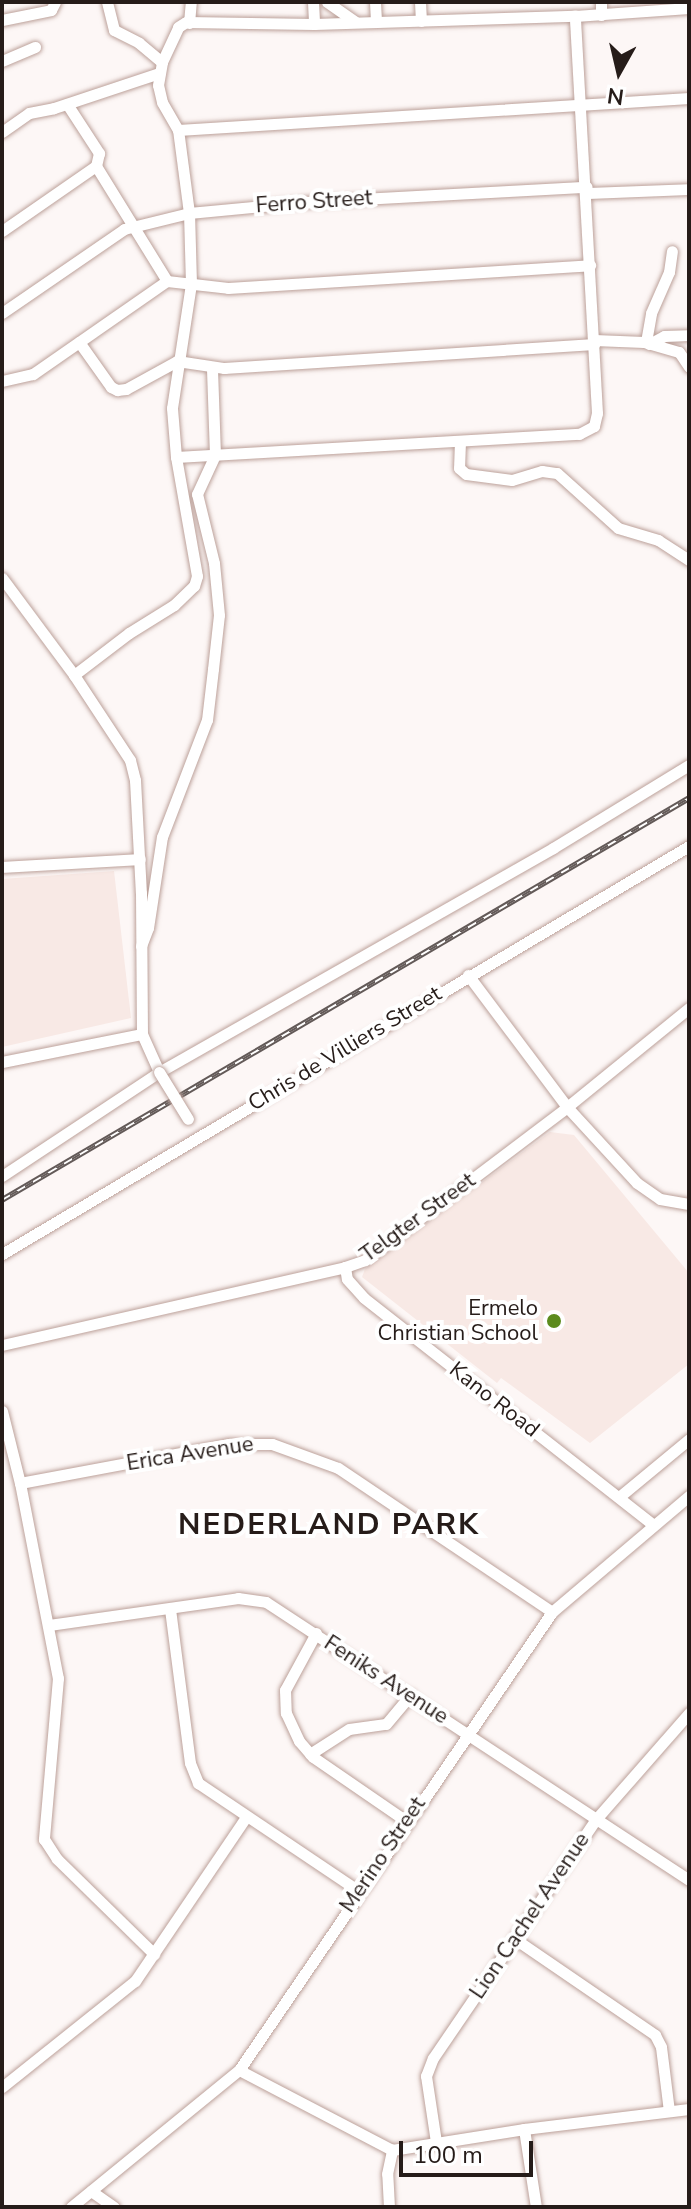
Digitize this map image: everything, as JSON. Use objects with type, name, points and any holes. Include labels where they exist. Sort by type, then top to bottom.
[{"type":"street","points":[[2,20],[51,10],[55,2]]},
{"type":"street","points":[[107,2],[114,30],[139,43],[161,68]]},
{"type":"street","points":[[189,23],[191,2]]},
{"type":"street","points":[[313,2],[314,24]]},
{"type":"street","points":[[327,2],[357,22]]},
{"type":"street","points":[[375,2],[376,21]]},
{"type":"street","points":[[420,2],[421,21]]},
{"type":"street","points":[[601,2],[601,15]]},
{"type":"street","points":[[74,675],[129,633],[174,605],[194,586],[197,569],[176,457],[172,408],[191,284],[189,213],[178,130],[159,94],[161,68],[176,29],[189,23],[421,21],[601,15],[689,8]]},
{"type":"street","points":[[176,457],[589,431],[597,413],[575,16]]},
{"type":"street","points":[[2,61],[35,47]]},
{"type":"street","points":[[2,132],[29,113],[67,104],[161,68]]},
{"type":"street","points":[[178,130],[689,98]]},
{"type":"street","points":[[2,231],[96,166],[99,153],[67,104]]},
{"type":"street","points":[[96,166],[167,281]]},
{"type":"street","name":"Ferro Street","points":[[132,226],[189,213],[306,202],[587,190],[689,189]]},
{"type":"street","points":[[2,313],[132,226]]},
{"type":"street","points":[[648,343],[651,313],[669,272],[672,251]]},
{"type":"street","points":[[2,381],[27,377],[167,281],[228,288],[590,265]]},
{"type":"street","points":[[648,343],[664,336],[689,335]]},
{"type":"street","points":[[79,342],[111,387],[117,390],[126,389],[178,357],[212,367],[594,342],[648,343],[679,352],[689,367]]},
{"type":"street","points":[[141,946],[148,928],[162,837],[207,720],[219,615],[214,563],[197,494],[215,455],[212,367]]},
{"type":"street","points":[[460,441],[458,465],[463,473],[512,480],[542,471],[557,473],[618,528],[658,540],[689,560]]},
{"type":"street","points":[[2,578],[74,675],[130,760],[135,780],[140,859],[142,1034],[159,1072],[199,1137]]},
{"type":"street","points":[[2,1176],[159,1072],[553,848],[689,765]]},
{"type":"street","name":"Chris de Villiers Street","points":[[2,1254],[689,846]]},
{"type":"street","points":[[2,867],[140,859]]},
{"type":"street","points":[[468,975],[567,1107],[644,1189],[660,1199],[689,1204]]},
{"type":"street","name":"Telgter Street","points":[[2,1345],[345,1267],[387,1244],[567,1107],[689,1008]]},
{"type":"street","points":[[2,1062],[142,1034]]},
{"type":"street","name":"Kano Road","points":[[345,1267],[347,1279],[364,1298],[654,1525]]},
{"type":"street","points":[[2,1411],[49,1625],[58,1688],[44,1839],[57,1859],[154,1954]]},
{"type":"street","points":[[619,1497],[689,1439]]},
{"type":"street","name":"Erica Avenue","points":[[20,1483],[229,1444],[272,1444],[338,1468],[552,1612]]},
{"type":"street","name":"Merino Street","points":[[71,2207],[239,2070],[406,1821],[552,1612],[689,1496]]},
{"type":"street","name":"Feniks Avenue","points":[[49,1625],[238,1598],[258,1599],[316,1633],[689,1880]]},
{"type":"street","points":[[170,1609],[192,1771],[203,1788],[359,1891]]},
{"type":"street","points":[[316,1633],[290,1675],[284,1698],[299,1741],[310,1754],[406,1821]]},
{"type":"street","points":[[310,1754],[349,1729],[386,1724],[410,1695]]},
{"type":"street","name":"Lion Cachel Avenue","points":[[436,2142],[427,2070],[597,1818],[689,1713]]},
{"type":"street","points":[[2,2087],[105,2008],[135,1981],[246,1817]]},
{"type":"street","points":[[515,1939],[655,2035],[661,2047],[669,2111]]},
{"type":"street","points":[[239,2070],[392,2150],[524,2129],[689,2109]]},
{"type":"street","points":[[524,2129],[536,2207]]},
{"type":"street","points":[[383,2207],[389,2207],[387,2174],[392,2150]]},
{"type":"street","points":[[91,2191],[114,2207]]},
{"type":"shaded area","points":[[114,871],[131,1018],[2,1047],[2,879]]},
{"type":"shaded area","name":"Ermelo Christian School","points":[[550,1132],[574,1135],[689,1273],[689,1364],[590,1443],[501,1378],[497,1383],[362,1277],[365,1269]]},
{"type":"railway","points":[[2,1200],[689,798]]},
{"type":"place","name":"Ermelo Christian School","points":[[554,1321]]},
{"type":"district","name":"NEDERLAND PARK","points":[[329,1525]]}]
